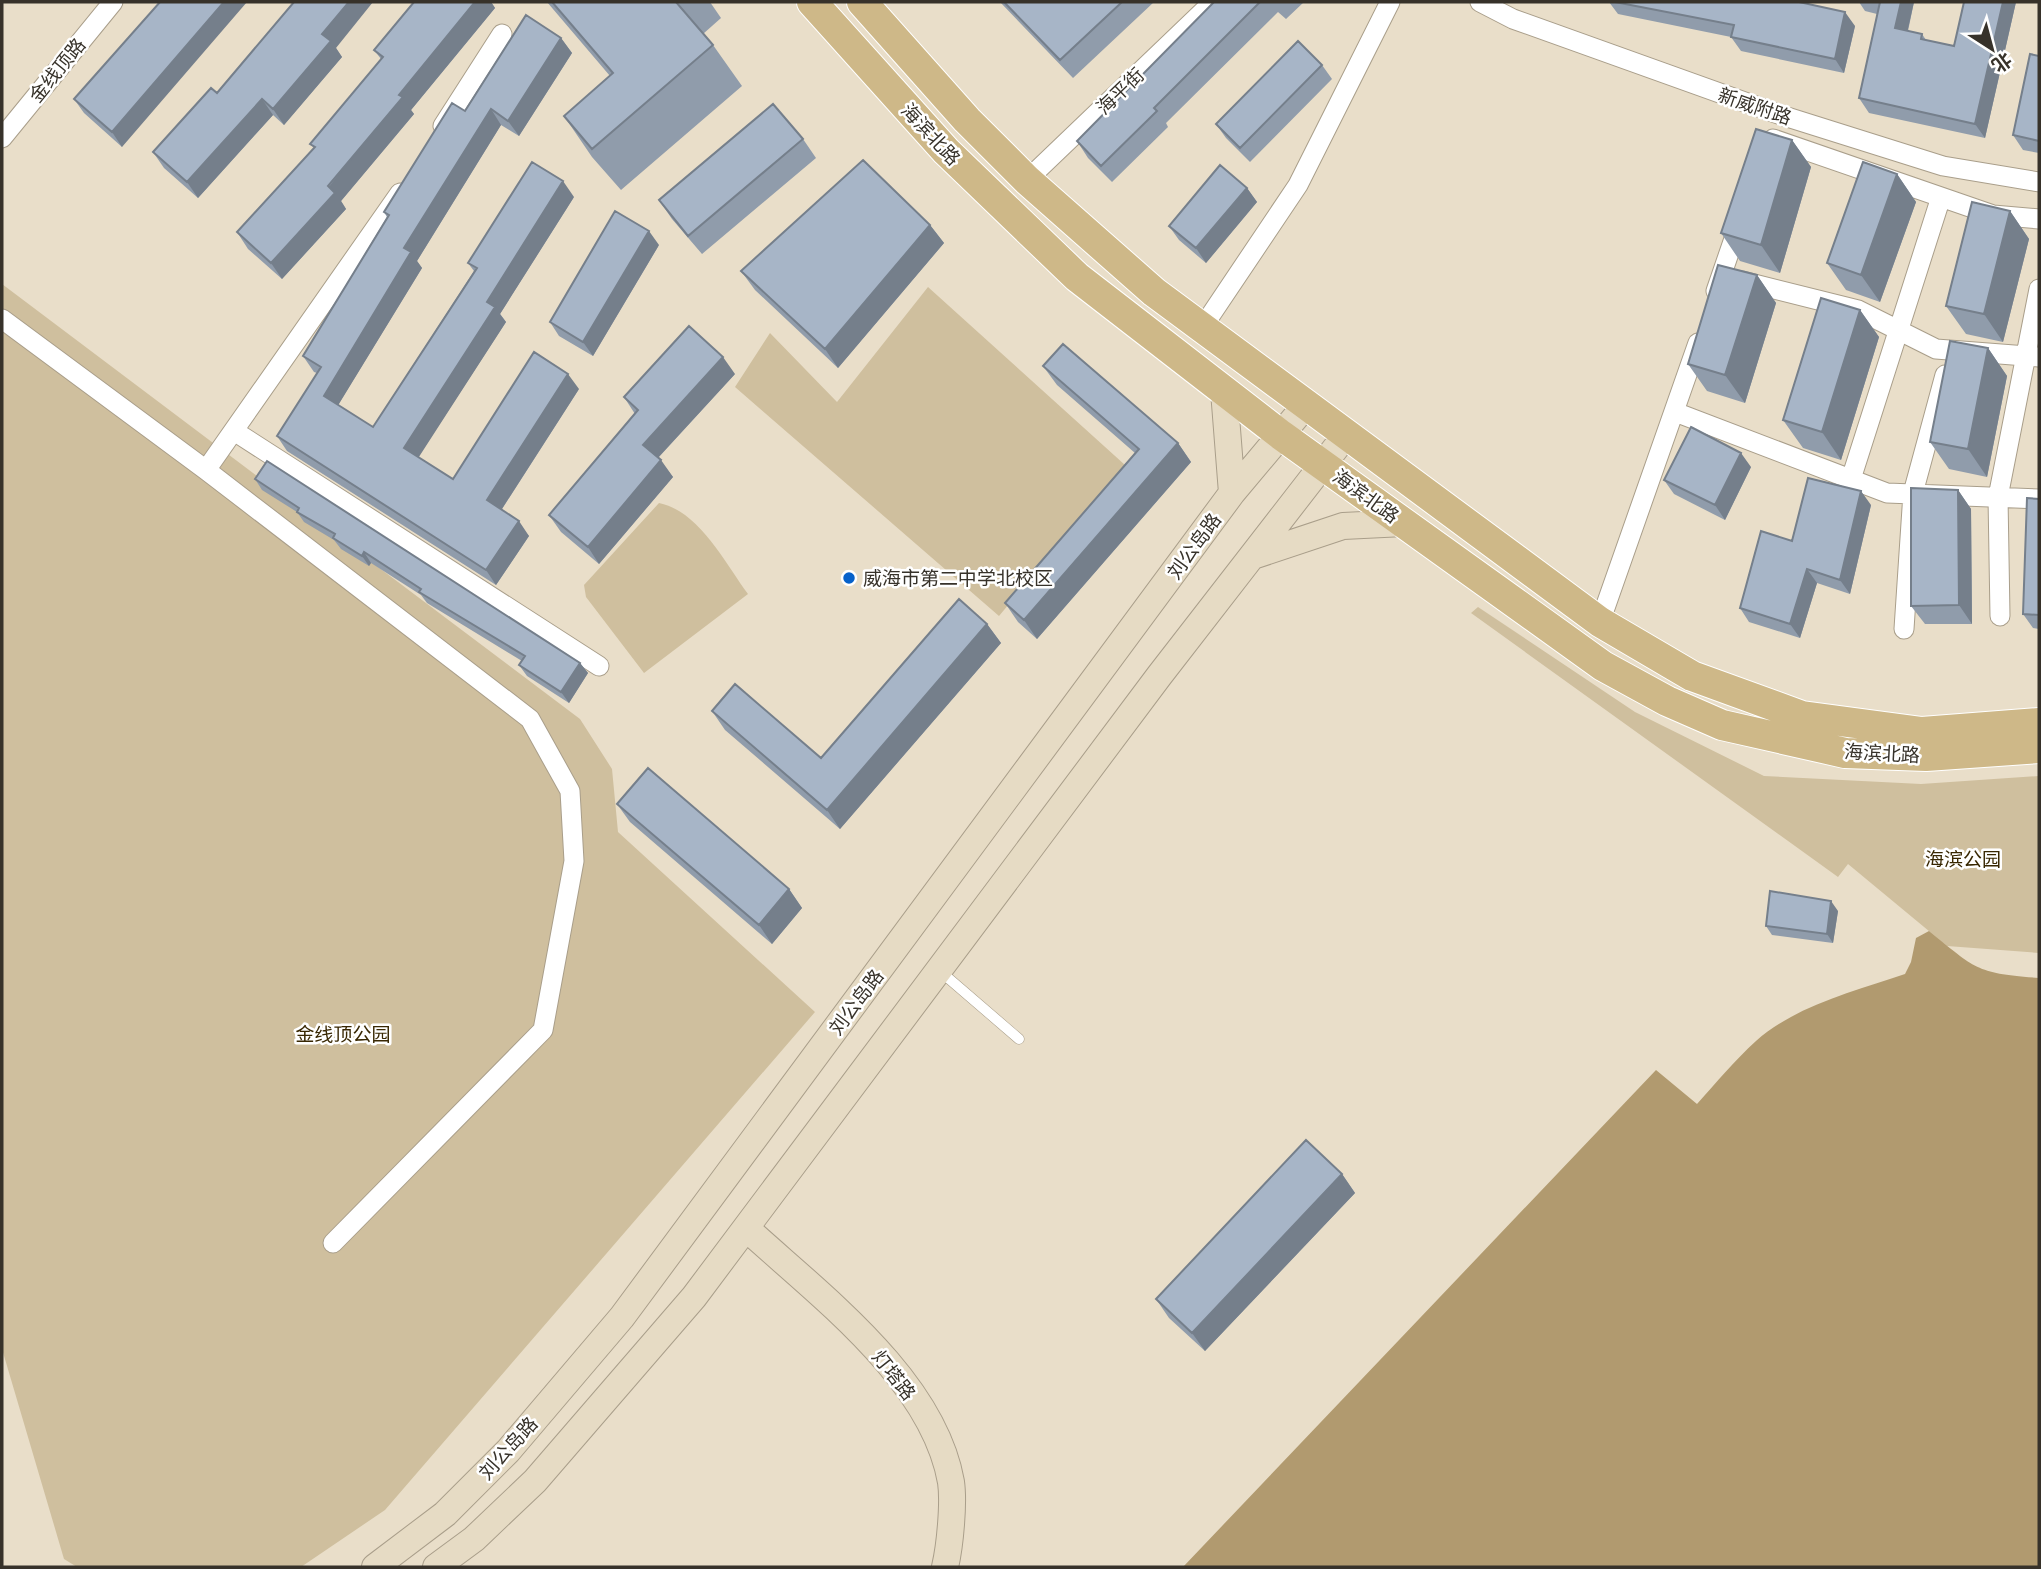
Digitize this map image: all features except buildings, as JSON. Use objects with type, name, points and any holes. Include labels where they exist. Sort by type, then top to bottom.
[{"type":"main road","name":"海滨北路","points":[[812,2],[946,152],[1001,207],[1098,295],[1281,435],[1603,666],[1667,701],[1722,725],[1845,753],[1926,756],[2039,748]]},
{"type":"main road","name":"海滨北路","points":[[862,2],[967,120],[1027,180],[1154,292],[1345,436],[1600,622],[1692,676],[1802,716],[1923,732],[2039,723]]},
{"type":"main road","points":[[1224,391],[1232,493]]},
{"type":"main road","name":"刘公岛路","points":[[375,1567],[445,1514],[508,1451],[622,1317],[1232,493],[1305,406]]},
{"type":"main road","name":"刘公岛路","points":[[436,1567],[474,1539],[535,1481],[694,1297],[1251,556],[1345,436]]},
{"type":"main road","points":[[1251,556],[1343,526],[1404,523]]},
{"type":"main road","name":"灯塔路","points":[[746,1228],[886,1360],[930,1422],[951,1485],[945,1567]]},
{"type":"street","name":"金线顶路","points":[[2,138],[113,2]]},
{"type":"street","name":"海平街","points":[[1027,180],[1213,2]]},
{"type":"street","points":[[1202,328],[1298,185],[1390,2]]},
{"type":"street","name":"新威附路","points":[[1480,2],[1513,19],[1775,113],[1942,166],[2039,182]]},
{"type":"street","points":[[435,139],[502,34]]},
{"type":"street","points":[[1775,113],[1767,144],[1993,215],[2039,219]]},
{"type":"street","points":[[206,470],[368,243],[413,173]]},
{"type":"street","points":[[1851,479],[1941,197]]},
{"type":"street","points":[[1600,622],[1747,201]]},
{"type":"street","points":[[1721,276],[1858,310],[1936,349],[2034,356]]},
{"type":"street","points":[[2000,616],[1998,497],[2034,356],[2039,289]]},
{"type":"street","points":[[2,319],[206,470],[530,719],[570,791],[574,861],[543,1030],[333,1243]]},
{"type":"street","points":[[1903,629],[1913,494],[1952,350]]},
{"type":"street","points":[[1675,412],[1887,492],[2039,499]]},
{"type":"street","points":[[234,431],[599,666]]},
{"type":"lane","points":[[940,971],[1019,1039]]},
{"type":"green space","name":"金线顶公园","points":[[2,284],[580,719],[612,769],[618,832],[815,1012],[385,1510],[301,1567],[77,1567],[64,1559],[2,1349]]},
{"type":"green space","points":[[928,287],[1125,465],[999,616],[735,387],[770,333],[837,402]]},
{"type":"green space","points":[[659,503],[687,516],[699,527],[748,594],[644,673],[586,597],[584,585]]},
{"type":"green space","name":"海滨公园","points":[[1478,607],[1635,712],[1764,776],[1921,784],[2039,776],[2039,953],[1947,946],[1848,864],[1838,877],[1471,613]]},
{"type":"shaded area","points":[[1929,931],[1978,967],[2002,974],[2039,978],[2039,1567],[1183,1567],[1656,1070],[1697,1104],[1741,1056],[1772,1028],[1827,1000],[1905,974],[1911,962],[1916,938]]},
{"type":"place","name":"威海市第二中学北校区","points":[[849,578]]}]
